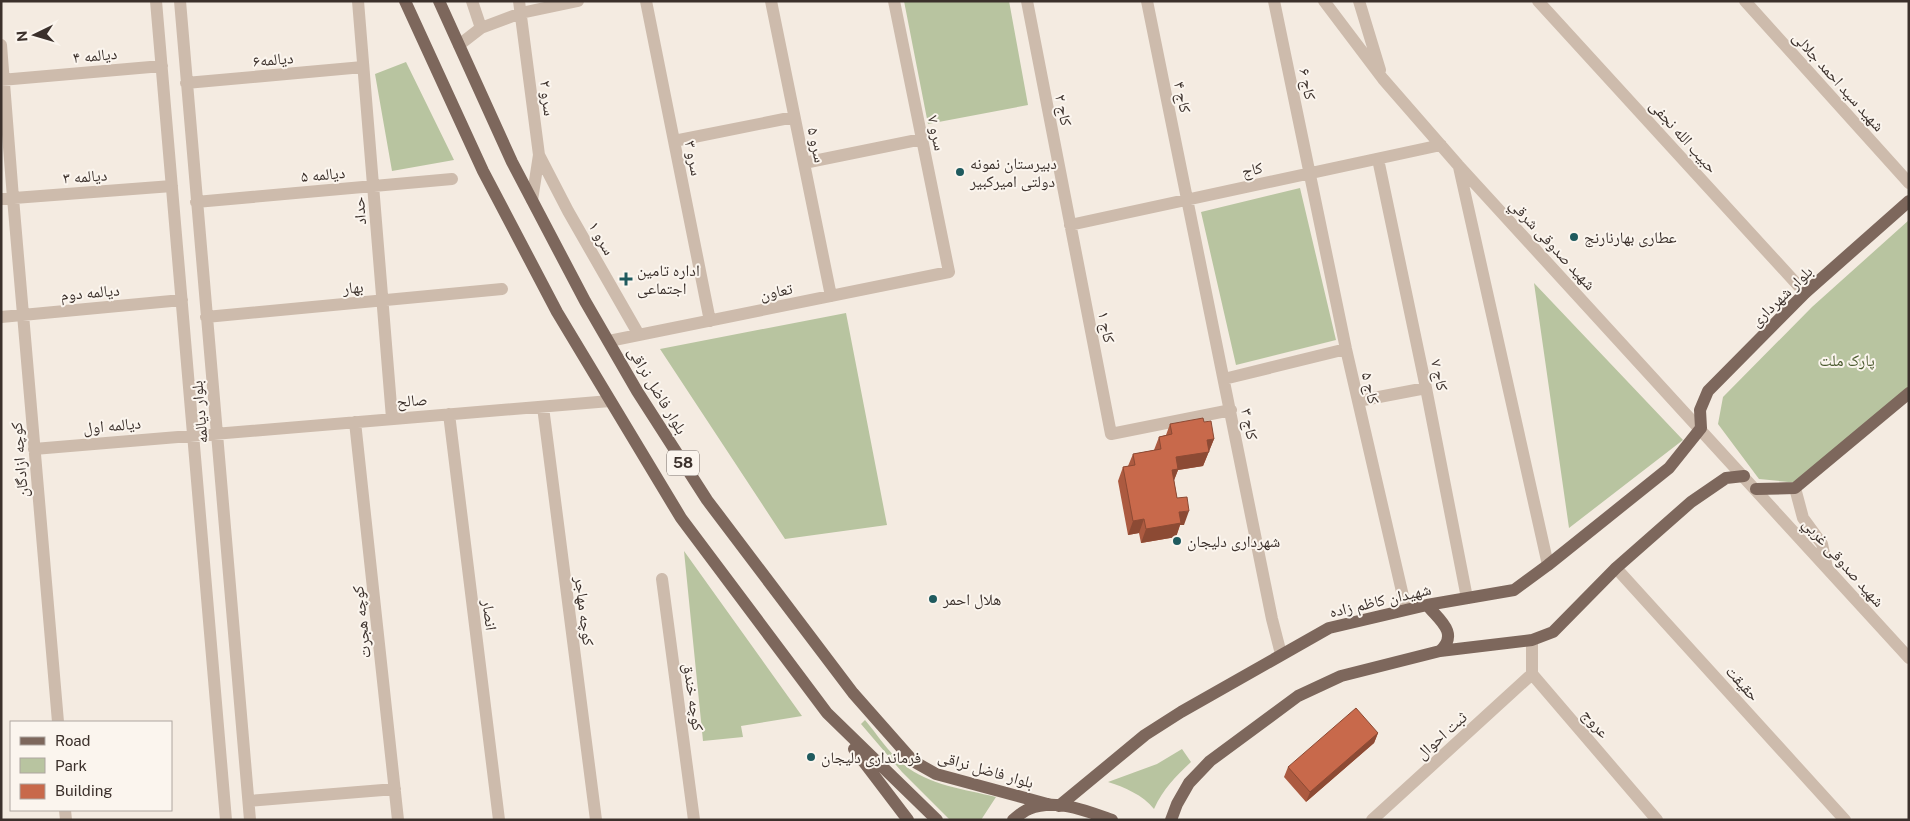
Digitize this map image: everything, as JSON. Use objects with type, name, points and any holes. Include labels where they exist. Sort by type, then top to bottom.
[{"type":"main road","name":"58","points":[[406,1],[482,171],[557,312],[681,518],[827,713],[936,820]]},
{"type":"main road","name":"بلوار فاضل نراقی","points":[[439,1],[512,162],[585,301],[637,391],[707,500],[853,693],[913,761],[936,774],[1055,805],[1084,810],[1112,820]]},
{"type":"main road","name":"بلوار شهرداری","points":[[1701,428],[1700,410],[1708,391],[1805,293],[1909,200]]},
{"type":"main road","points":[[1756,488],[1795,488],[1907,398]]},
{"type":"main road","name":"شهیدان کاظم زاده","points":[[1055,805],[1145,735],[1281,654],[1329,628],[1406,609],[1514,590],[1670,468],[1701,428]]},
{"type":"main road","points":[[1171,820],[1189,783],[1210,761],[1298,696],[1341,676],[1440,651],[1532,640],[1553,632],[1616,568],[1691,502],[1726,478],[1744,476]]},
{"type":"main road","points":[[1427,605],[1447,629],[1447,642],[1440,651]]},
{"type":"main road","points":[[827,713],[908,820]]},
{"type":"main road","points":[[1013,820],[1029,809],[1055,805]]},
{"type":"street","name":"بلوار دیالمه","points":[[156,1],[226,820]]},
{"type":"street","name":"بلوار دیالمه","points":[[180,1],[250,820]]},
{"type":"street","name":"حداد","points":[[358,1],[392,418]]},
{"type":"street","points":[[472,1],[481,28]]},
{"type":"street","points":[[459,45],[481,28],[520,7],[578,1]]},
{"type":"street","name":"سرو ۳","points":[[646,1],[710,321]]},
{"type":"street","name":"سرو ۵","points":[[771,1],[831,296]]},
{"type":"street","name":"سرو ۷","points":[[894,1],[949,272]]},
{"type":"street","name":"کاج ۲","points":[[1027,1],[1070,225]]},
{"type":"street","name":"کاج ۴","points":[[1147,1],[1187,200]]},
{"type":"street","name":"کاج ۶","points":[[1274,1],[1309,174]]},
{"type":"street","name":"شهید صدوقی شرقي","points":[[1324,1],[1383,79],[1458,165],[1744,476]]},
{"type":"street","name":"شهید صدوقی شرقي","points":[[1359,1],[1383,79]]},
{"type":"street","name":"حبیب الله نجفی","points":[[1538,1],[1805,293]]},
{"type":"street","name":"شهید سید احمد جلالی","points":[[1745,1],[1909,183]]},
{"type":"street","name":"سرو ۲","points":[[520,7],[539,155],[532,200]]},
{"type":"street","name":"کوچه ازادگان","points":[[1,45],[7,198],[23,315],[58,721]]},
{"type":"street","name":"دیالمه ۴","points":[[3,80],[162,66]]},
{"type":"street","name":"دیالمه۶","points":[[186,83],[363,67]]},
{"type":"street","points":[[674,142],[794,117]]},
{"type":"street","points":[[804,163],[922,139]]},
{"type":"street","name":"کاج","points":[[1070,225],[1441,145]]},
{"type":"street","name":"سرو ۱","points":[[539,155],[568,211],[639,335]]},
{"type":"street","name":"کاج ۷","points":[[1378,159],[1468,598]]},
{"type":"street","points":[[1458,165],[1548,565]]},
{"type":"street","name":"کاج ۵","points":[[1309,174],[1346,350],[1406,609]]},
{"type":"street","name":"دیالمه ۵","points":[[196,202],[452,180]]},
{"type":"street","name":"دیالمه ۳","points":[[7,198],[172,186]]},
{"type":"street","name":"کاج ۳","points":[[1187,200],[1272,619],[1281,654]]},
{"type":"street","name":"کاج ۱","points":[[1070,225],[1111,434],[1231,410]]},
{"type":"street","name":"تعاون","points":[[609,341],[949,272]]},
{"type":"street","name":"بهار","points":[[206,317],[502,290]]},
{"type":"street","name":"دیالمه دوم","points":[[1,316],[182,300]]},
{"type":"street","points":[[1224,379],[1346,350]]},
{"type":"street","points":[[1358,401],[1426,388]]},
{"type":"street","name":"صالح","points":[[217,432],[610,401]]},
{"type":"street","name":"کوچه مهاجر","points":[[543,407],[596,820]]},
{"type":"street","name":"انصار","points":[[448,414],[499,820]]},
{"type":"street","name":"کوچه هجرت","points":[[355,422],[398,820]]},
{"type":"street","name":"دیالمه اول","points":[[34,448],[217,432]]},
{"type":"street","name":"شهید صدوقی غربي","points":[[1744,476],[1909,658]]},
{"type":"street","points":[[1795,488],[1803,518],[1822,544],[1827,568]]},
{"type":"street","name":"حقیقت","points":[[1616,568],[1846,820]]},
{"type":"street","name":"کوچه خندق","points":[[662,579],[694,820]]},
{"type":"street","points":[[1532,640],[1532,674]]},
{"type":"street","name":"ثبت احوال","points":[[1372,820],[1532,674]]},
{"type":"street","name":"عروج","points":[[1532,674],[1657,820]]},
{"type":"street","points":[[249,801],[395,789]]},
{"type":"green space","points":[[904,1],[1009,1],[1028,105],[928,124]]},
{"type":"green space","points":[[406,62],[454,160],[392,171],[375,74]]},
{"type":"green space","points":[[1300,188],[1336,340],[1236,365],[1201,212]]},
{"type":"green space","name":"پارک ملت","points":[[1909,220],[1909,388],[1799,483],[1759,479],[1718,424],[1723,397],[1812,307]]},
{"type":"green space","points":[[1534,283],[1683,440],[1569,528]]},
{"type":"green space","points":[[846,313],[887,525],[785,539],[660,349]]},
{"type":"green space","points":[[684,551],[802,716],[741,726],[743,737],[703,741]]},
{"type":"green space","points":[[865,720],[892,754],[913,771],[948,786],[996,797],[981,820],[950,820],[902,772],[861,724]]},
{"type":"green space","points":[[1182,749],[1191,762],[1170,783],[1154,809],[1133,792],[1108,782],[1157,764]]},
{"type":"building","points":[[1203,418],[1204,422],[1211,421],[1214,439],[1207,440],[1209,452],[1176,457],[1178,469],[1172,470],[1177,498],[1187,497],[1189,511],[1179,512],[1181,523],[1146,529],[1144,519],[1133,521],[1123,467],[1135,465],[1133,454],[1161,449],[1159,437],[1172,434],[1170,424]]},
{"type":"building","points":[[1356,708],[1378,733],[1310,792],[1288,767]]},
{"type":"place","name":"دبیرستان نمونه دولتی امیرکبیر","points":[[960,172]]},
{"type":"place","name":"عطاری بهارنارنج","points":[[1574,237]]},
{"type":"place","name":"اداره تامین اجتماعی","points":[[626,279]]},
{"type":"place","name":"شهرداری دلیجان","points":[[1177,541]]},
{"type":"place","name":"هلال احمر","points":[[933,599]]},
{"type":"place","name":"فرمانداری دلیجان","points":[[811,757]]}]
